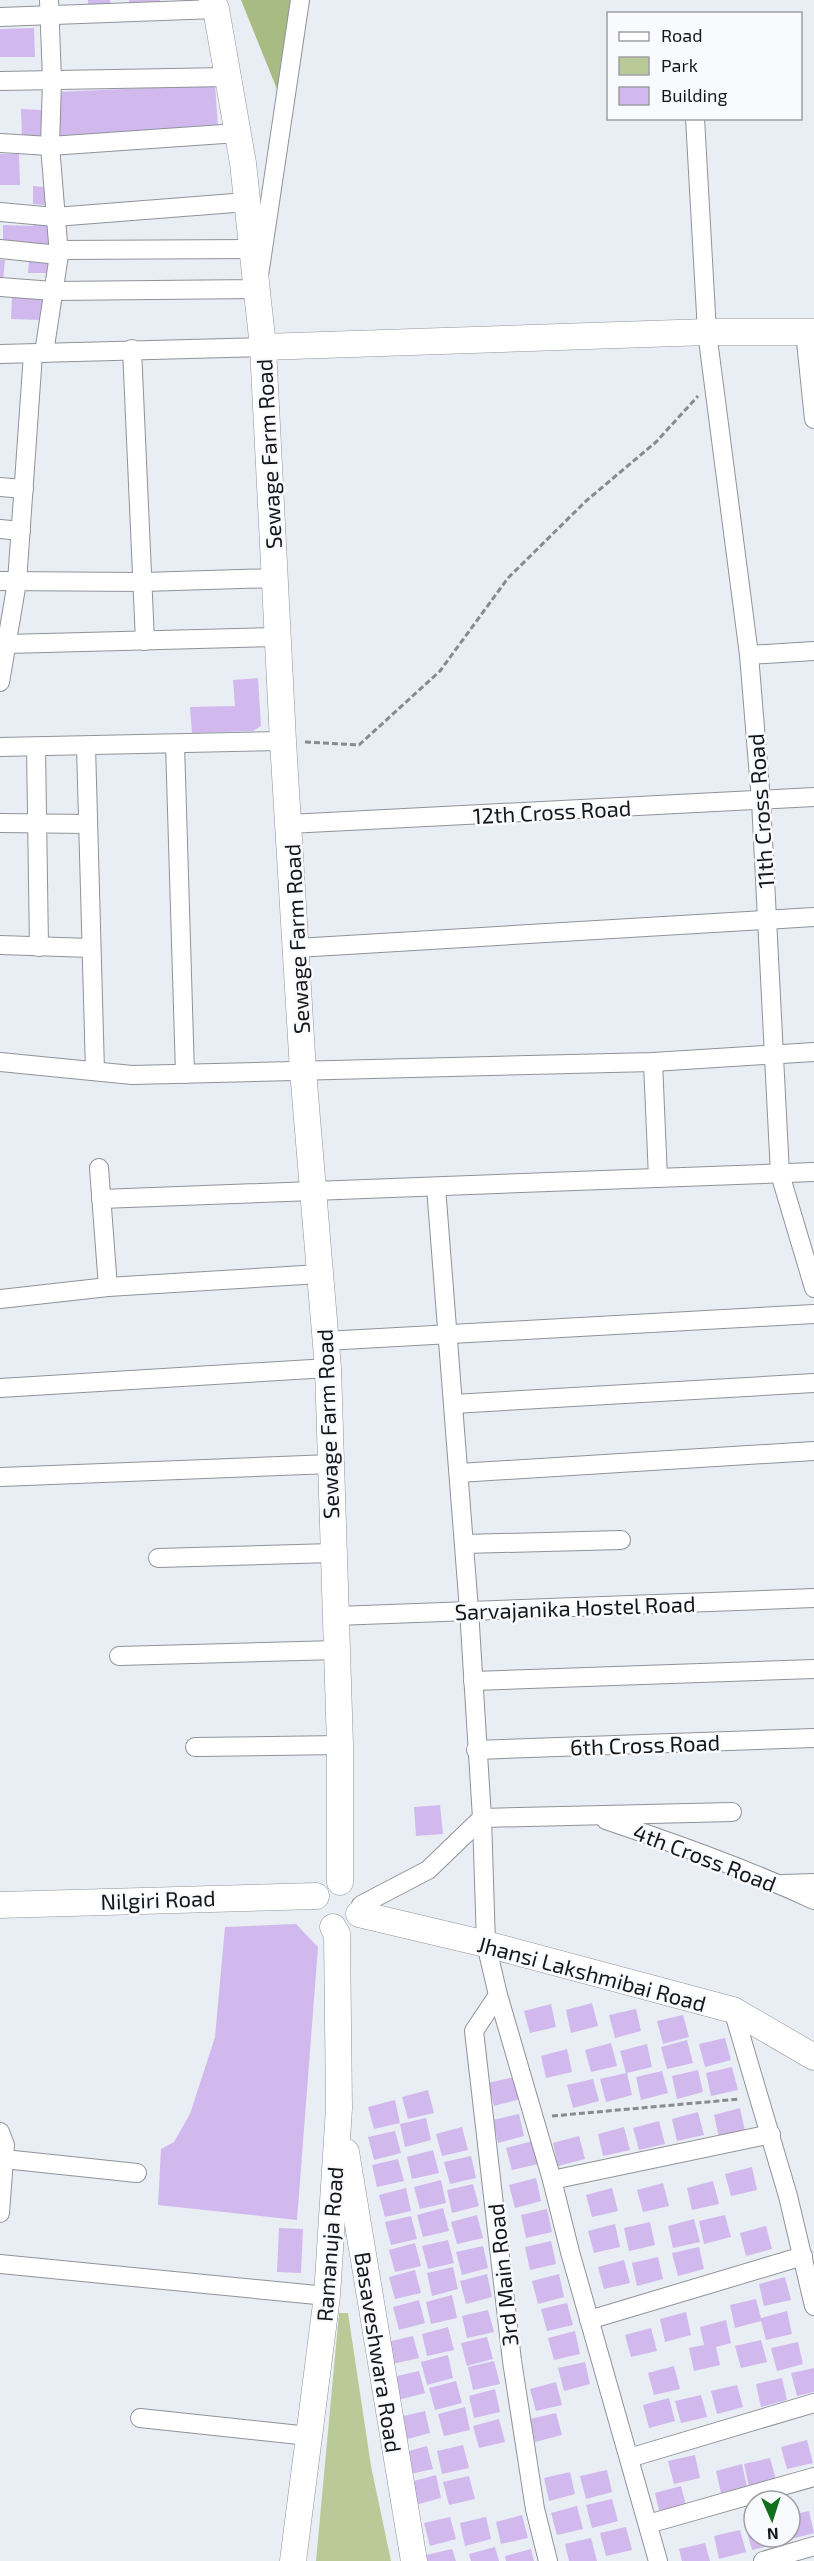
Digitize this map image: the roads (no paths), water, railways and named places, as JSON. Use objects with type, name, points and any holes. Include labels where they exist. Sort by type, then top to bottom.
[{"type":"main road","name":"Sewage Farm Road","points":[[214,5],[238,134],[263,347],[277,638],[303,1071],[328,1368],[332,1553],[340,1745],[340,1882]]},
{"type":"main road","points":[[263,347],[707,332],[809,332]]},
{"type":"main road","points":[[340,1882],[348,1884],[356,1890],[360,1910],[348,1926],[333,1927],[319,1918],[315,1904],[316,1896],[326,1884],[340,1882]]},
{"type":"main road","name":"Nilgiri Road","points":[[0,1905],[316,1896]]},
{"type":"main road","name":"Jhansi Lakshmibai Road","points":[[360,1910],[733,2010],[814,2057]]},
{"type":"main road","name":"Ramanuja Road","points":[[293,2561],[327,2296],[339,2108],[337,1934],[333,1927]]},
{"type":"main road","name":"Basaveshwara Road","points":[[339,2108],[414,2561]]},
{"type":"street","points":[[0,287],[53,291],[257,289],[300,0]]},
{"type":"street","points":[[0,17],[49,8],[214,5]]},
{"type":"street","points":[[0,682],[9,582],[21,531],[39,354],[59,252],[50,146],[52,80],[49,8]]},
{"type":"street","points":[[0,81],[228,77]]},
{"type":"street","name":"11th Cross Road","points":[[695,120],[707,332],[749,655],[761,801],[772,1056],[780,1174],[814,1288]]},
{"type":"street","points":[[0,143],[50,146],[238,134]]},
{"type":"street","points":[[0,212],[55,217],[247,202]]},
{"type":"street","points":[[0,249],[59,252],[252,249]]},
{"type":"street","points":[[809,332],[814,419]]},
{"type":"street","points":[[0,354],[263,347]]},
{"type":"street","points":[[132,349],[145,641]]},
{"type":"street","points":[[0,487],[24,489]]},
{"type":"street","points":[[0,529],[21,531]]},
{"type":"street","points":[[9,582],[143,582],[275,578]]},
{"type":"street","points":[[5,633],[145,641],[277,638]]},
{"type":"street","points":[[749,655],[814,651]]},
{"type":"street","points":[[0,747],[283,741]]},
{"type":"street","points":[[175,744],[185,1074]]},
{"type":"street","points":[[86,746],[94,1071]]},
{"type":"street","points":[[36,747],[39,823],[39,946]]},
{"type":"street","name":"12th Cross Road","points":[[289,824],[814,797]]},
{"type":"street","points":[[0,823],[88,824]]},
{"type":"street","points":[[297,948],[814,917]]},
{"type":"street","points":[[0,945],[91,948]]},
{"type":"street","points":[[0,1062],[132,1075],[653,1062],[814,1052]]},
{"type":"street","points":[[653,1062],[658,1178]]},
{"type":"street","points":[[99,1168],[108,1287]]},
{"type":"street","points":[[101,1199],[814,1172]]},
{"type":"street","points":[[436,1187],[469,1611],[482,1818],[486,1944],[498,1995],[658,2561]]},
{"type":"street","points":[[0,1299],[108,1287],[320,1274]]},
{"type":"street","points":[[325,1341],[814,1314]]},
{"type":"street","points":[[0,1388],[328,1368]]},
{"type":"street","points":[[453,1404],[814,1383]]},
{"type":"street","points":[[459,1473],[814,1452]]},
{"type":"street","points":[[0,1477],[331,1464]]},
{"type":"street","points":[[464,1544],[621,1540]]},
{"type":"street","points":[[158,1558],[332,1553]]},
{"type":"street","name":"Sarvajanika Hostel Road","points":[[336,1616],[814,1598]]},
{"type":"street","points":[[119,1656],[337,1650]]},
{"type":"street","points":[[473,1681],[814,1669]]},
{"type":"street","name":"6th Cross Road","points":[[476,1749],[814,1738]]},
{"type":"street","points":[[195,1747],[340,1745]]},
{"type":"street","points":[[360,1910],[428,1870],[482,1818],[732,1812]]},
{"type":"street","name":"4th Cross Road","points":[[595,1816],[679,1845],[814,1900]]},
{"type":"street","points":[[779,1884],[814,1883]]},
{"type":"street","name":"3rd Main Road","points":[[498,1995],[474,2031],[512,2361],[535,2509],[548,2561]]},
{"type":"street","points":[[733,2010],[771,2134],[797,2231],[808,2249],[814,2306]]},
{"type":"street","points":[[0,2132],[5,2145],[0,2213]]},
{"type":"street","points":[[552,2180],[771,2134]]},
{"type":"street","points":[[4,2159],[137,2173]]},
{"type":"street","points":[[589,2320],[808,2249]]},
{"type":"street","points":[[0,2264],[327,2296]]},
{"type":"street","points":[[629,2458],[814,2403]]},
{"type":"street","points":[[140,2418],[309,2436]]},
{"type":"street","points":[[648,2524],[814,2477]]},
{"type":"street","points":[[763,2561],[814,2546]]}]
